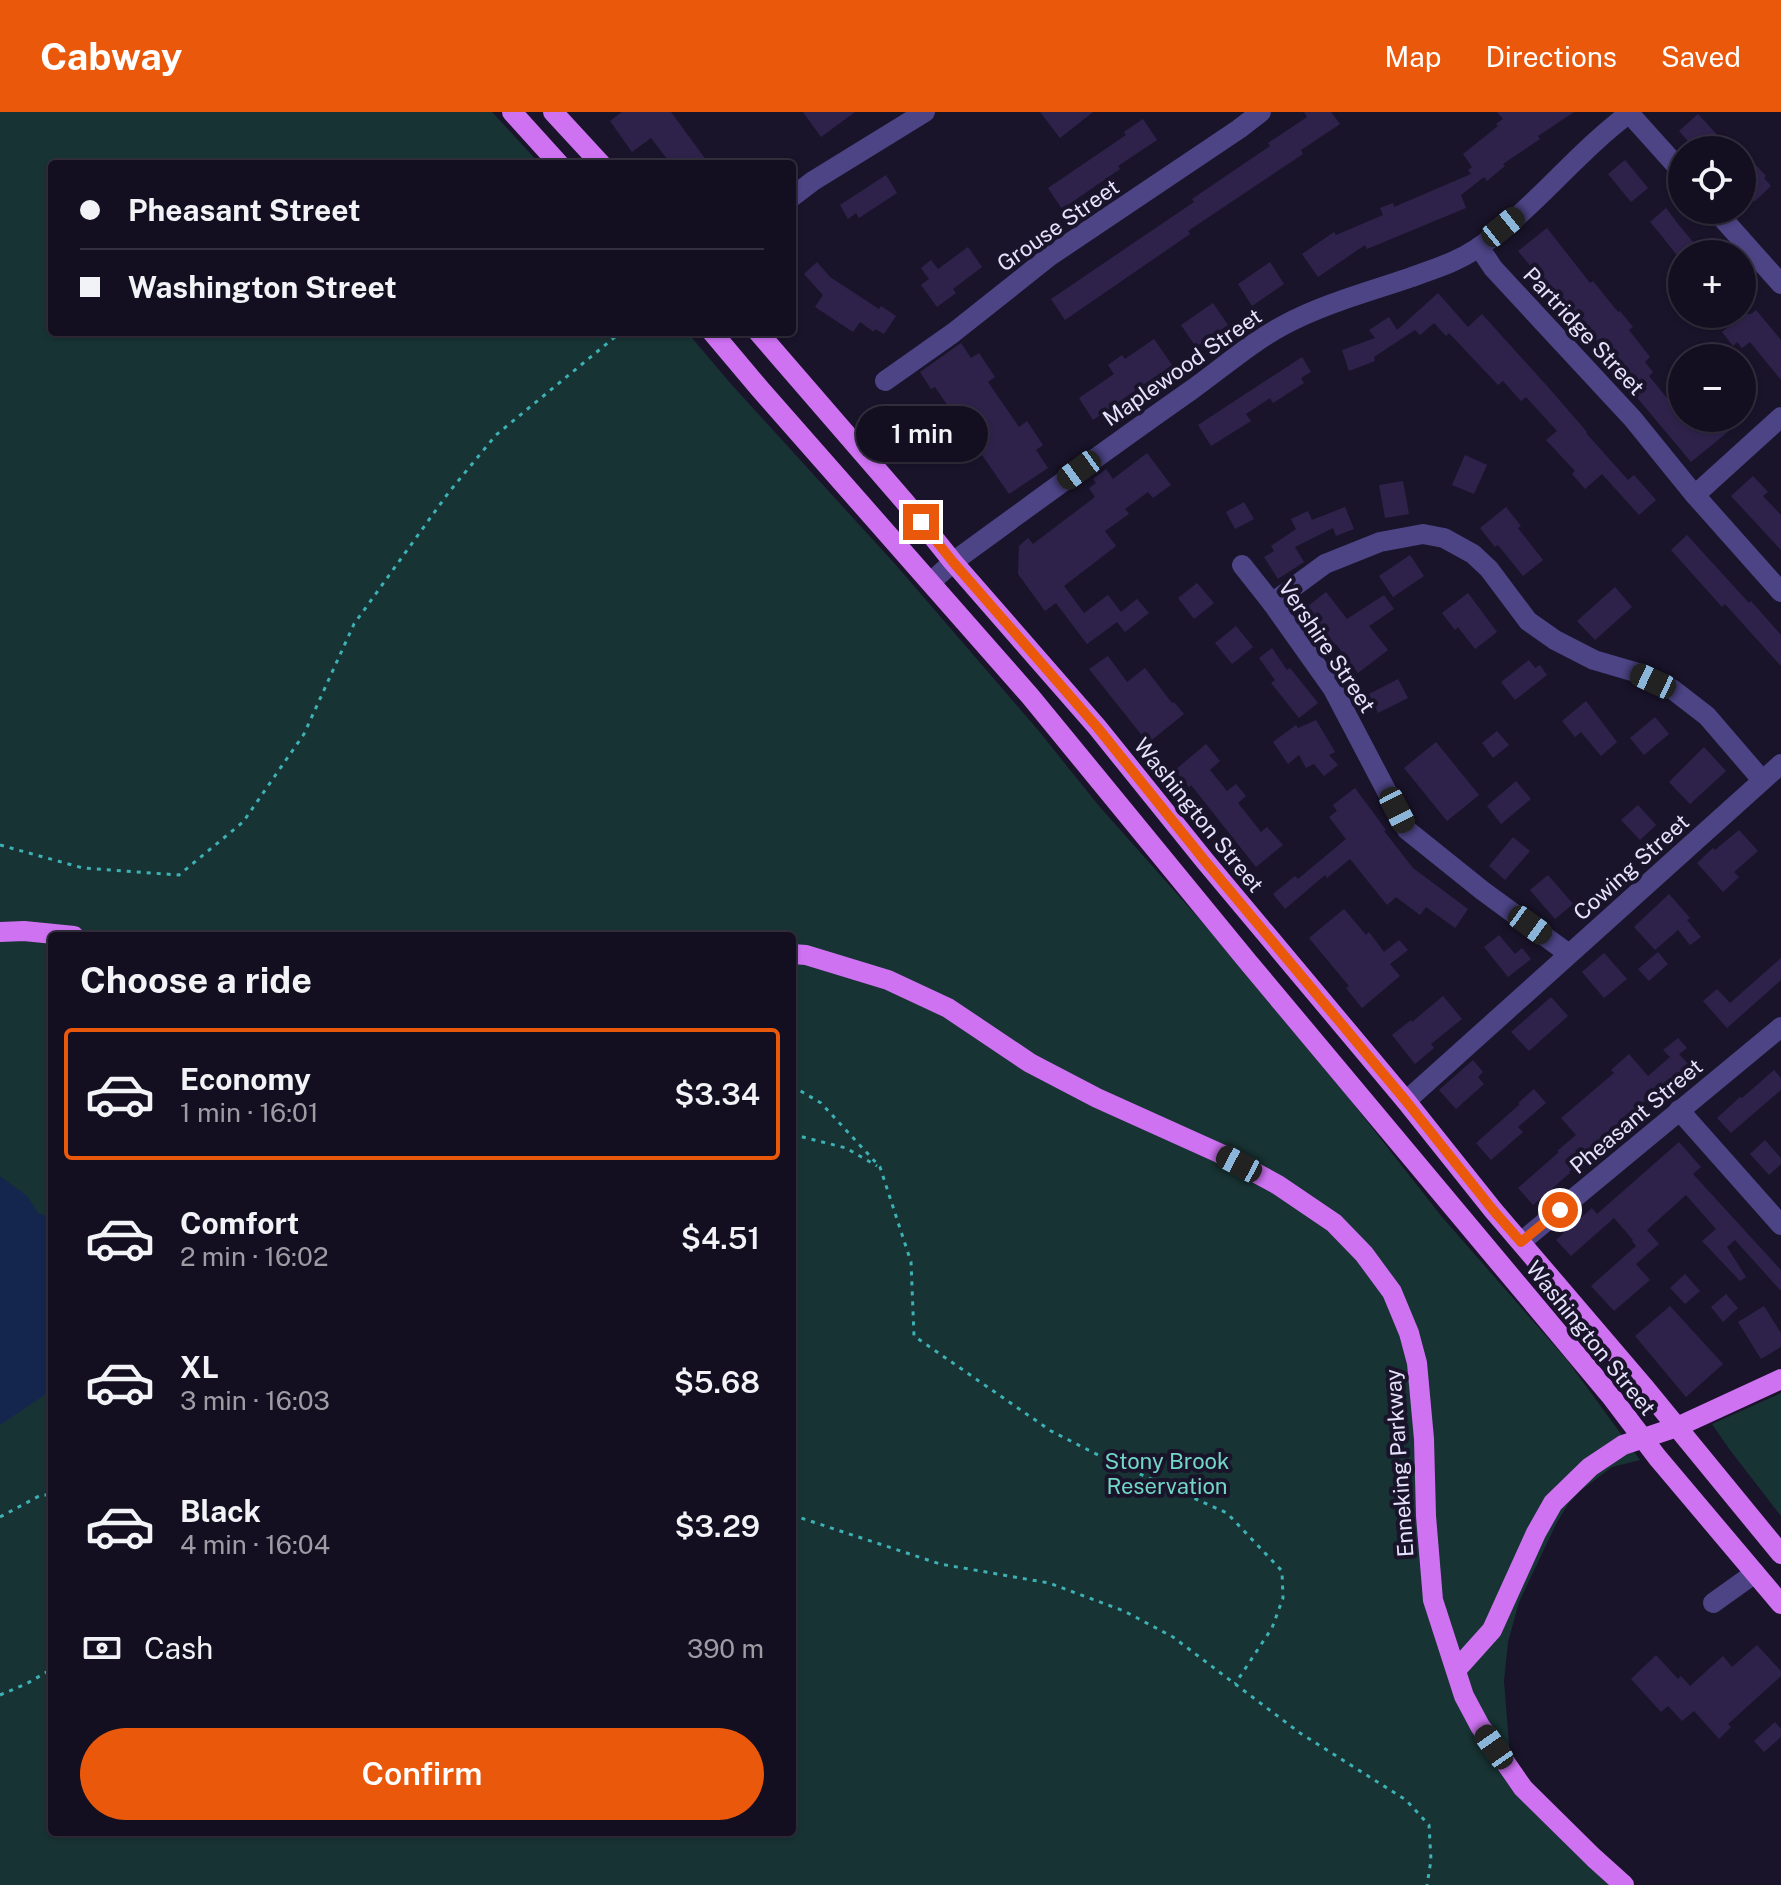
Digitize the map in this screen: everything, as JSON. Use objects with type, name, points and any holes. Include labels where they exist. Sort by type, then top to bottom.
[{"type":"main road","points":[[512,112],[555,160]]},
{"type":"main road","points":[[553,112],[597,160]]},
{"type":"main road","name":"Washington Street","points":[[715,336],[1040,708],[1781,1604]]},
{"type":"main road","name":"Washington Street","points":[[761,336],[1097,727],[1493,1210],[1781,1554]]},
{"type":"main road","points":[[0,932],[48,933]]},
{"type":"main road","name":"Enneking Parkway","points":[[796,954],[888,980],[948,1008],[1030,1063],[1097,1098],[1219,1153],[1278,1185],[1334,1223],[1364,1254],[1392,1292],[1409,1333],[1417,1363],[1433,1600],[1464,1696],[1480,1726],[1523,1788],[1624,1885]]},
{"type":"main road","points":[[1457,1669],[1492,1630],[1553,1503],[1590,1467],[1623,1445],[1677,1427],[1781,1379]]},
{"type":"street","points":[[796,194],[925,112]]},
{"type":"street","name":"Grouse Street","points":[[885,381],[953,333],[1050,256],[1261,112]]},
{"type":"street","points":[[1630,112],[1668,156]]},
{"type":"street","name":"Maplewood Street","points":[[931,582],[953,562],[1124,437],[1284,325],[1455,262],[1479,247],[1528,207],[1630,112]]},
{"type":"street","points":[[1727,224],[1781,284]]},
{"type":"street","name":"Partridge Street","points":[[1479,247],[1493,268],[1633,419],[1781,592]]},
{"type":"street","points":[[1695,495],[1781,417]]},
{"type":"street","points":[[1272,603],[1325,564],[1380,542],[1423,534],[1444,538],[1473,554],[1489,569],[1528,621],[1555,640],[1594,660],[1672,689],[1684,698],[1707,716],[1762,780]]},
{"type":"street","name":"Vershire Street","points":[[1242,565],[1333,689],[1407,830],[1569,954]]},
{"type":"street","name":"Cowing Street","points":[[1406,1101],[1781,764]]},
{"type":"street","name":"Pheasant Street","points":[[1521,1242],[1781,1027]]},
{"type":"street","points":[[1679,1110],[1781,1225]]},
{"type":"street","points":[[1713,1603],[1755,1573]]},
{"type":"path","points":[[0,845],[83,868],[179,875],[243,822],[304,734],[354,624],[449,492],[496,435],[616,336]]},
{"type":"path","points":[[796,1088],[821,1103],[880,1167],[911,1262],[914,1336],[1051,1431],[1227,1513],[1282,1571],[1283,1598],[1272,1628],[1235,1684]]},
{"type":"path","points":[[796,1136],[846,1148],[880,1167]]},
{"type":"path","points":[[0,1517],[41,1495],[48,1495]]},
{"type":"path","points":[[796,1516],[940,1564],[1049,1583],[1124,1611],[1173,1637],[1300,1733],[1406,1800],[1429,1825],[1431,1860],[1427,1885]]},
{"type":"path","points":[[0,1695],[48,1671]]},
{"type":"green space","name":"Stony Brook Reservation","points":[[0,112],[492,112],[536,160],[48,160],[48,336],[690,336],[895,564],[1099,806],[1219,941],[1442,1217],[1567,1360],[1640,1460],[1612,1467],[1568,1504],[1519,1602],[1508,1642],[1504,1681],[1510,1757],[1546,1799],[1630,1885],[0,1885]]},
{"type":"green space","points":[[1781,1393],[1781,1516],[1712,1424]]},
{"type":"water","points":[[0,1176],[27,1196],[38,1213],[48,1217],[48,1393],[0,1425]]},
{"type":"building","points":[[622,112],[671,112],[706,160],[668,160],[651,138],[632,152],[610,121]]},
{"type":"building","points":[[803,112],[855,112],[821,137]]},
{"type":"building","points":[[1040,112],[1093,112],[1060,138]]},
{"type":"building","points":[[1304,112],[1331,112],[1340,124],[1301,150],[1303,154],[1188,231],[1190,234],[1065,320],[1051,299],[1270,146],[1268,143],[1307,117]]},
{"type":"building","points":[[1497,112],[1574,112],[1538,136],[1540,139],[1503,164],[1505,166],[1487,181],[1484,177],[1461,195],[1466,208],[1367,249],[1365,245],[1318,277],[1302,254],[1334,232],[1336,235],[1383,215],[1380,208],[1393,203],[1394,207],[1471,174],[1468,170],[1472,167],[1463,154],[1498,126],[1496,124],[1503,119]]},
{"type":"building","points":[[1698,114],[1718,136],[1683,136],[1679,131]]},
{"type":"building","points":[[1143,119],[1157,140],[1062,209],[1048,188],[1126,135],[1124,132]]},
{"type":"building","points":[[1625,160],[1648,188],[1631,202],[1608,174]]},
{"type":"building","points":[[1756,165],[1766,176],[1764,178],[1771,186],[1756,200]]},
{"type":"building","points":[[886,175],[897,193],[859,218],[856,213],[848,219],[840,205]]},
{"type":"building","points":[[1666,208],[1668,224],[1678,224],[1691,240],[1668,240],[1668,244],[1650,222]]},
{"type":"building","points":[[1547,228],[1590,283],[1593,281],[1620,311],[1633,327],[1629,330],[1650,357],[1645,362],[1653,372],[1649,376],[1668,399],[1668,432],[1728,432],[1691,462],[1619,376],[1623,373],[1605,350],[1518,251]]},
{"type":"building","points":[[968,247],[982,267],[953,289],[956,293],[937,307],[921,285],[929,279],[921,268],[931,260],[938,269]]},
{"type":"building","points":[[817,262],[830,277],[879,309],[881,306],[896,316],[884,334],[875,329],[874,332],[860,322],[853,332],[815,307],[823,295],[804,274]]},
{"type":"building","points":[[1270,262],[1284,284],[1252,306],[1238,284]]},
{"type":"building","points":[[1438,293],[1468,327],[1482,314],[1628,480],[1634,475],[1656,500],[1639,515],[1602,474],[1585,489],[1572,474],[1575,471],[1546,440],[1557,431],[1526,397],[1521,401],[1503,381],[1498,385],[1449,333],[1446,336],[1434,323],[1420,335],[1415,330],[1374,357],[1375,361],[1349,371],[1342,350],[1375,338],[1369,330],[1389,317],[1397,330]]},
{"type":"building","points":[[1213,303],[1228,325],[1196,347],[1181,325]]},
{"type":"building","points":[[1756,310],[1781,340],[1781,380],[1756,349],[1756,344],[1731,344],[1722,332],[1727,328],[1756,328]]},
{"type":"building","points":[[1154,339],[1172,365],[1093,420],[1079,398],[1114,374],[1108,365],[1122,355],[1125,359]]},
{"type":"building","points":[[961,343],[971,358],[979,353],[995,377],[988,382],[1019,427],[1027,421],[1043,445],[1036,450],[1048,468],[1009,494],[982,455],[979,457],[935,387],[931,389],[920,372]]},
{"type":"building","points":[[1302,357],[1311,372],[1301,378],[1304,383],[1273,403],[1270,398],[1246,414],[1251,421],[1211,446],[1198,425]]},
{"type":"building","points":[[1147,453],[1171,485],[1153,498],[1148,492],[1125,509],[1129,514],[1105,531],[1116,546],[1064,586],[1084,613],[1108,595],[1121,612],[1137,599],[1149,613],[1125,632],[1117,622],[1087,644],[1056,603],[1045,611],[1018,574],[1019,546],[1028,538],[1033,544],[1095,497],[1089,488],[1096,483],[1093,479],[1106,469],[1113,479]]},
{"type":"building","points":[[1465,455],[1487,465],[1474,494],[1452,485]]},
{"type":"building","points":[[1753,476],[1768,492],[1763,496],[1781,515],[1781,550],[1731,496]]},
{"type":"building","points":[[1403,481],[1409,514],[1385,518],[1379,485]]},
{"type":"building","points":[[1244,502],[1254,519],[1235,529],[1226,512]]},
{"type":"building","points":[[1345,507],[1354,529],[1336,536],[1333,528],[1295,547],[1304,562],[1278,579],[1264,557],[1274,551],[1271,546],[1296,529],[1291,519],[1308,511],[1312,520]]},
{"type":"building","points":[[1506,507],[1543,560],[1523,576],[1480,528]]},
{"type":"building","points":[[1687,535],[1781,635],[1781,666],[1671,550]]},
{"type":"building","points":[[1410,555],[1424,576],[1393,597],[1379,576]]},
{"type":"building","points":[[1197,583],[1214,603],[1194,619],[1178,598]]},
{"type":"building","points":[[1615,587],[1632,607],[1595,640],[1577,621]]},
{"type":"building","points":[[1326,592],[1347,619],[1384,595],[1394,609],[1369,626],[1388,650],[1358,673],[1336,644],[1331,647],[1303,610]]},
{"type":"building","points":[[1468,593],[1497,632],[1475,649],[1442,613]]},
{"type":"building","points":[[1236,626],[1253,647],[1232,664],[1215,643]]},
{"type":"building","points":[[1272,648],[1287,670],[1290,668],[1318,703],[1299,718],[1271,683],[1275,680],[1259,658]]},
{"type":"building","points":[[1108,656],[1127,682],[1145,668],[1184,714],[1148,743],[1089,669]]},
{"type":"building","points":[[1529,660],[1535,668],[1540,665],[1547,675],[1515,700],[1501,682]]},
{"type":"building","points":[[1398,679],[1408,698],[1378,713],[1369,694]]},
{"type":"building","points":[[1586,701],[1617,742],[1601,756],[1581,732],[1575,737],[1562,721]]},
{"type":"building","points":[[1655,717],[1669,734],[1644,755],[1630,738]]},
{"type":"building","points":[[1316,720],[1335,752],[1329,755],[1338,765],[1324,776],[1314,764],[1306,768],[1299,755],[1288,764],[1273,742],[1296,725],[1298,728]]},
{"type":"building","points":[[1497,731],[1509,745],[1493,758],[1482,743]]},
{"type":"building","points":[[1436,742],[1479,795],[1447,821],[1404,768]]},
{"type":"building","points":[[1206,744],[1220,761],[1210,770],[1227,791],[1236,784],[1246,796],[1238,803],[1261,832],[1267,827],[1283,845],[1256,867],[1191,785],[1189,787],[1175,770]]},
{"type":"building","points":[[1704,747],[1726,771],[1690,804],[1669,782]]},
{"type":"building","points":[[1516,781],[1531,799],[1501,824],[1487,806]]},
{"type":"building","points":[[1355,788],[1413,868],[1468,909],[1455,928],[1426,907],[1420,915],[1396,897],[1387,905],[1350,859],[1327,878],[1325,875],[1285,909],[1273,894],[1295,876],[1298,879],[1346,839],[1329,817],[1337,811],[1333,805]]},
{"type":"building","points":[[1638,805],[1656,825],[1640,840],[1621,820]]},
{"type":"building","points":[[1739,830],[1758,851],[1734,872],[1739,877],[1723,892],[1697,863]]},
{"type":"building","points":[[1513,837],[1530,851],[1505,880],[1489,866]]},
{"type":"building","points":[[1548,875],[1573,904],[1555,919],[1530,890]]},
{"type":"building","points":[[1669,894],[1690,918],[1687,920],[1701,937],[1690,945],[1678,930],[1655,950],[1634,927]]},
{"type":"building","points":[[1344,909],[1366,935],[1369,932],[1384,952],[1399,940],[1408,950],[1390,964],[1400,976],[1362,1008],[1346,988],[1349,986],[1309,938]]},
{"type":"building","points":[[1499,935],[1515,954],[1522,948],[1531,959],[1508,977],[1484,947]]},
{"type":"building","points":[[1658,952],[1668,964],[1649,981],[1638,969]]},
{"type":"building","points":[[1604,953],[1627,979],[1604,998],[1582,972]]},
{"type":"building","points":[[1781,958],[1781,980],[1727,1028],[1703,1001],[1717,989],[1730,1003]]},
{"type":"building","points":[[1443,996],[1462,1019],[1431,1044],[1434,1048],[1415,1064],[1392,1035]]},
{"type":"building","points":[[1551,997],[1568,1016],[1529,1051],[1511,1032]]},
{"type":"building","points":[[1678,1038],[1687,1048],[1679,1054],[1691,1067],[1674,1082],[1670,1079],[1612,1129],[1585,1153],[1587,1156],[1570,1173],[1533,1205],[1518,1188],[1576,1135],[1561,1118],[1614,1073],[1611,1070],[1629,1054],[1648,1076],[1670,1057],[1663,1050]]},
{"type":"building","points":[[1473,1060],[1483,1072],[1478,1077],[1484,1084],[1456,1109],[1439,1090]]},
{"type":"building","points":[[1774,1070],[1781,1078],[1781,1090],[1731,1133],[1717,1118]]},
{"type":"building","points":[[1534,1089],[1546,1103],[1518,1127],[1523,1132],[1491,1160],[1476,1143]]},
{"type":"building","points":[[1765,1140],[1781,1158],[1781,1164],[1769,1175],[1750,1154]]},
{"type":"building","points":[[1679,1142],[1701,1167],[1693,1174],[1781,1270],[1781,1291],[1735,1240],[1727,1247],[1746,1277],[1740,1281],[1702,1241],[1716,1229],[1686,1195],[1647,1230],[1659,1244],[1636,1264],[1650,1280],[1614,1311],[1591,1286],[1636,1246],[1633,1240],[1614,1218],[1571,1256],[1556,1240],[1592,1208],[1597,1214]]},
{"type":"building","points":[[1685,1274],[1700,1291],[1685,1304],[1670,1288]]},
{"type":"building","points":[[1726,1294],[1738,1308],[1723,1322],[1711,1307]]},
{"type":"building","points":[[1670,1306],[1723,1364],[1686,1397],[1635,1336]]},
{"type":"building","points":[[1764,1306],[1781,1333],[1781,1347],[1761,1359],[1738,1322]]},
{"type":"building","points":[[1757,1645],[1781,1671],[1781,1676],[1728,1724],[1731,1727],[1719,1739],[1694,1711],[1682,1721],[1668,1706],[1661,1712],[1631,1679],[1656,1655],[1678,1679],[1681,1676],[1690,1686],[1723,1656],[1732,1667]]},
{"type":"building","points":[[1775,1722],[1781,1729],[1781,1737],[1764,1752],[1754,1741]]},
{"type":"route","points":[[921,522],[1097,727],[1521,1242],[1560,1210]]}]
